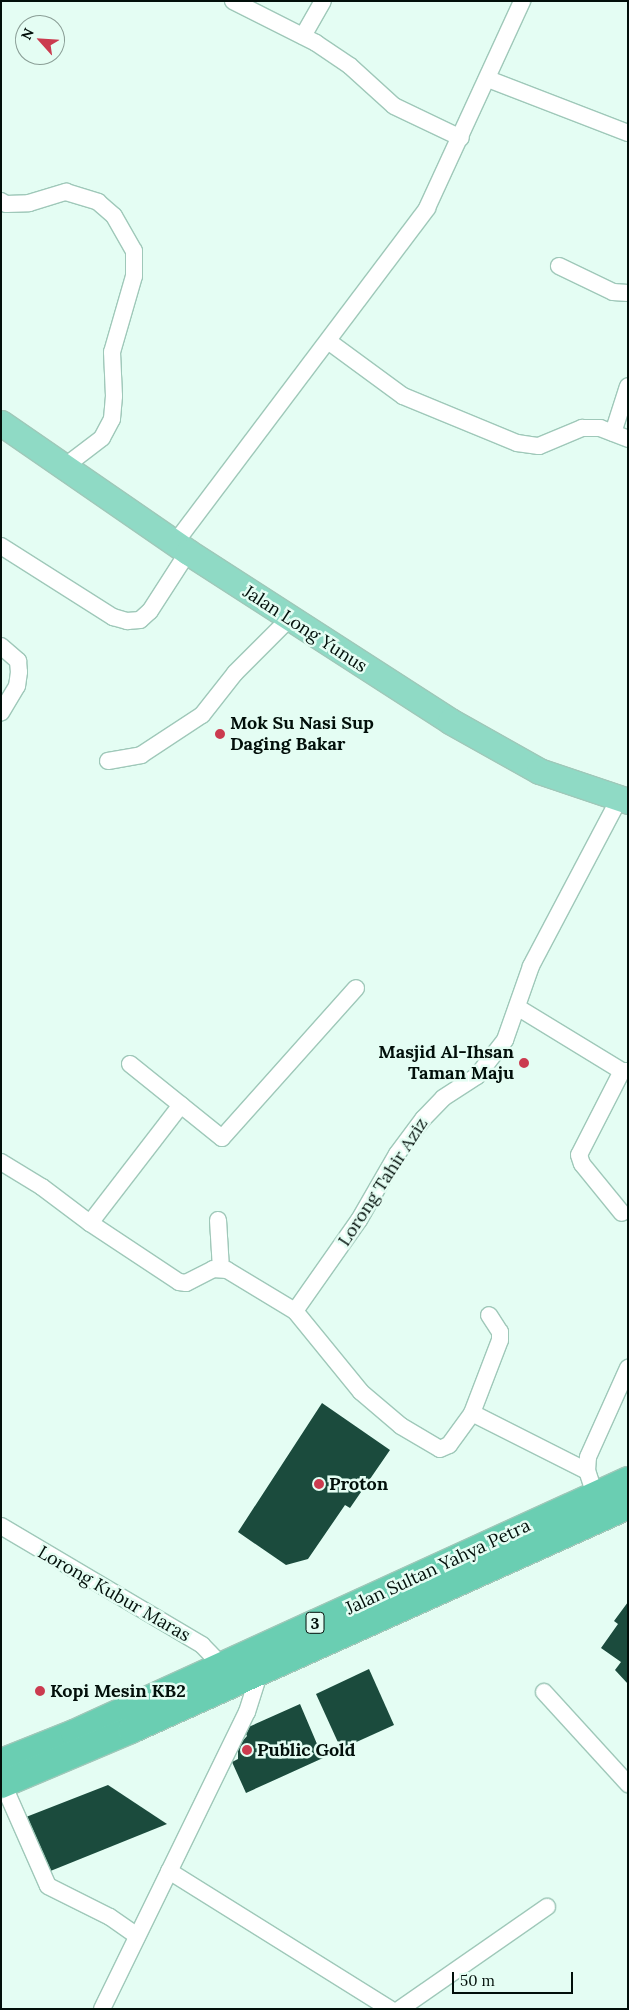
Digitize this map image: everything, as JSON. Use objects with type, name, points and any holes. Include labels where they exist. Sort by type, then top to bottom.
[{"type":"highway","name":"Jalan Sultan Yahya Petra","points":[[2,1777],[74,1733],[628,1480]]},
{"type":"highway","name":"Jalan Sultan Yahya Petra","points":[[2,1777],[260,1671],[628,1506]]},
{"type":"main road","name":"Jalan Long Yunus","points":[[1,423],[182,548],[508,756],[555,777],[623,799]]},
{"type":"street","points":[[233,1],[303,36],[350,66],[394,106],[461,138]]},
{"type":"street","points":[[303,36],[323,1]]},
{"type":"street","points":[[1,546],[113,617],[127,621],[140,620],[150,611],[182,548],[328,341],[427,208],[461,138],[522,1]]},
{"type":"street","points":[[488,79],[628,134]]},
{"type":"street","points":[[1,202],[6,204],[29,203],[66,192],[98,202],[114,216],[134,251],[134,276],[112,352],[114,396],[112,419],[102,438],[64,467]]},
{"type":"street","points":[[559,266],[613,292],[628,294]]},
{"type":"street","points":[[328,341],[404,396],[517,443],[539,446],[582,428],[620,436],[628,386]]},
{"type":"street","points":[[108,761],[142,755],[202,715],[235,673],[290,618]]},
{"type":"street","points":[[1,646],[18,661],[19,672],[17,686],[1,714]]},
{"type":"street","name":"Lorong Tahir Aziz","points":[[295,1311],[359,1220],[397,1154],[423,1119],[443,1098],[476,1076],[502,1044],[531,966],[623,799]]},
{"type":"street","points":[[130,1064],[222,1138],[356,988]]},
{"type":"street","points":[[517,1007],[625,1071],[579,1155],[582,1164],[622,1214]]},
{"type":"street","points":[[90,1224],[181,1105]]},
{"type":"street","points":[[1,1162],[42,1187],[90,1224],[179,1282],[186,1283],[221,1268],[232,1272],[295,1311],[361,1392],[401,1426],[436,1448],[443,1449],[449,1445],[472,1413],[500,1340],[500,1332],[489,1315]]},
{"type":"street","points":[[218,1220],[221,1268]]},
{"type":"street","points":[[595,1495],[587,1471],[588,1457],[628,1368]]},
{"type":"street","points":[[472,1413],[587,1471]]},
{"type":"street","name":"Lorong Kubur Maras","points":[[1,1526],[202,1646],[222,1666]]},
{"type":"street","points":[[102,2009],[246,1712],[260,1671]]},
{"type":"street","points":[[544,1692],[628,1784]]},
{"type":"street","points":[[2,1777],[48,1886],[110,1917],[137,1936]]},
{"type":"street","points":[[169,1871],[390,2009]]},
{"type":"street","points":[[400,2009],[547,1907]]},
{"type":"building","name":"Proton","points":[[322,1403],[390,1450],[350,1508],[345,1505],[308,1559],[286,1565],[238,1532]]},
{"type":"building","points":[[628,1602],[628,1684],[615,1670],[621,1662],[601,1648],[618,1624],[614,1621]]},
{"type":"building","points":[[369,1669],[394,1725],[341,1749],[316,1694]]},
{"type":"building","points":[[300,1704],[323,1758],[246,1793],[232,1762],[238,1759],[238,1746],[247,1736],[244,1729]]},
{"type":"building","points":[[108,1785],[167,1824],[48,1872],[26,1817]]},
{"type":"place","name":"Mok Su Nasi Sup Daging Bakar","points":[[220,734]]},
{"type":"place","name":"Masjid Al-Ihsan Taman Maju","points":[[524,1063]]},
{"type":"place","name":"Proton","points":[[319,1484]]},
{"type":"place","name":"Kopi Mesin KB2","points":[[40,1691]]},
{"type":"place","name":"Public Gold","points":[[247,1750]]}]
